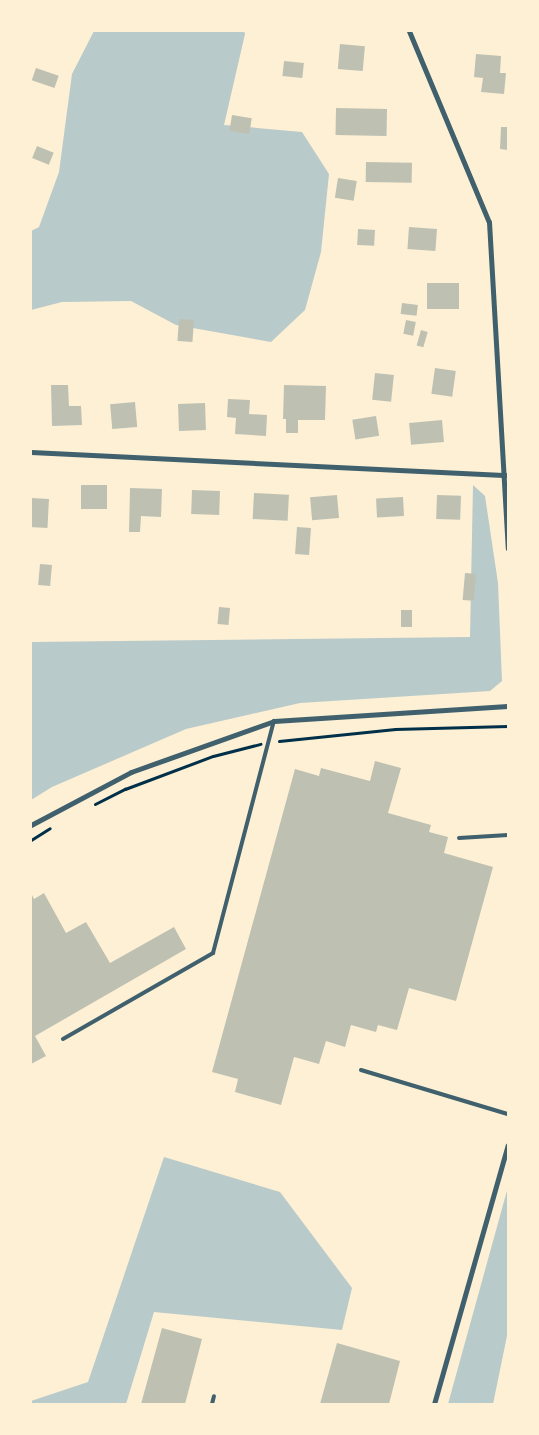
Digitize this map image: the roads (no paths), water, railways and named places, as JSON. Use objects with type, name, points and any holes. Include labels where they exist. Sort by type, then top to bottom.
[{"type":"street","points":[[409,31],[489,222],[506,474],[508,548]]},
{"type":"street","points":[[31,452],[506,474]]},
{"type":"street","points":[[31,825],[131,772],[274,721],[508,706]]},
{"type":"street","points":[[434,1404],[508,1145]]},
{"type":"lane","points":[[63,1039],[213,953],[274,721]]},
{"type":"lane","points":[[459,838],[508,835]]},
{"type":"lane","points":[[361,1070],[508,1114]]},
{"type":"lane","points":[[212,1404],[214,1396]]}]
